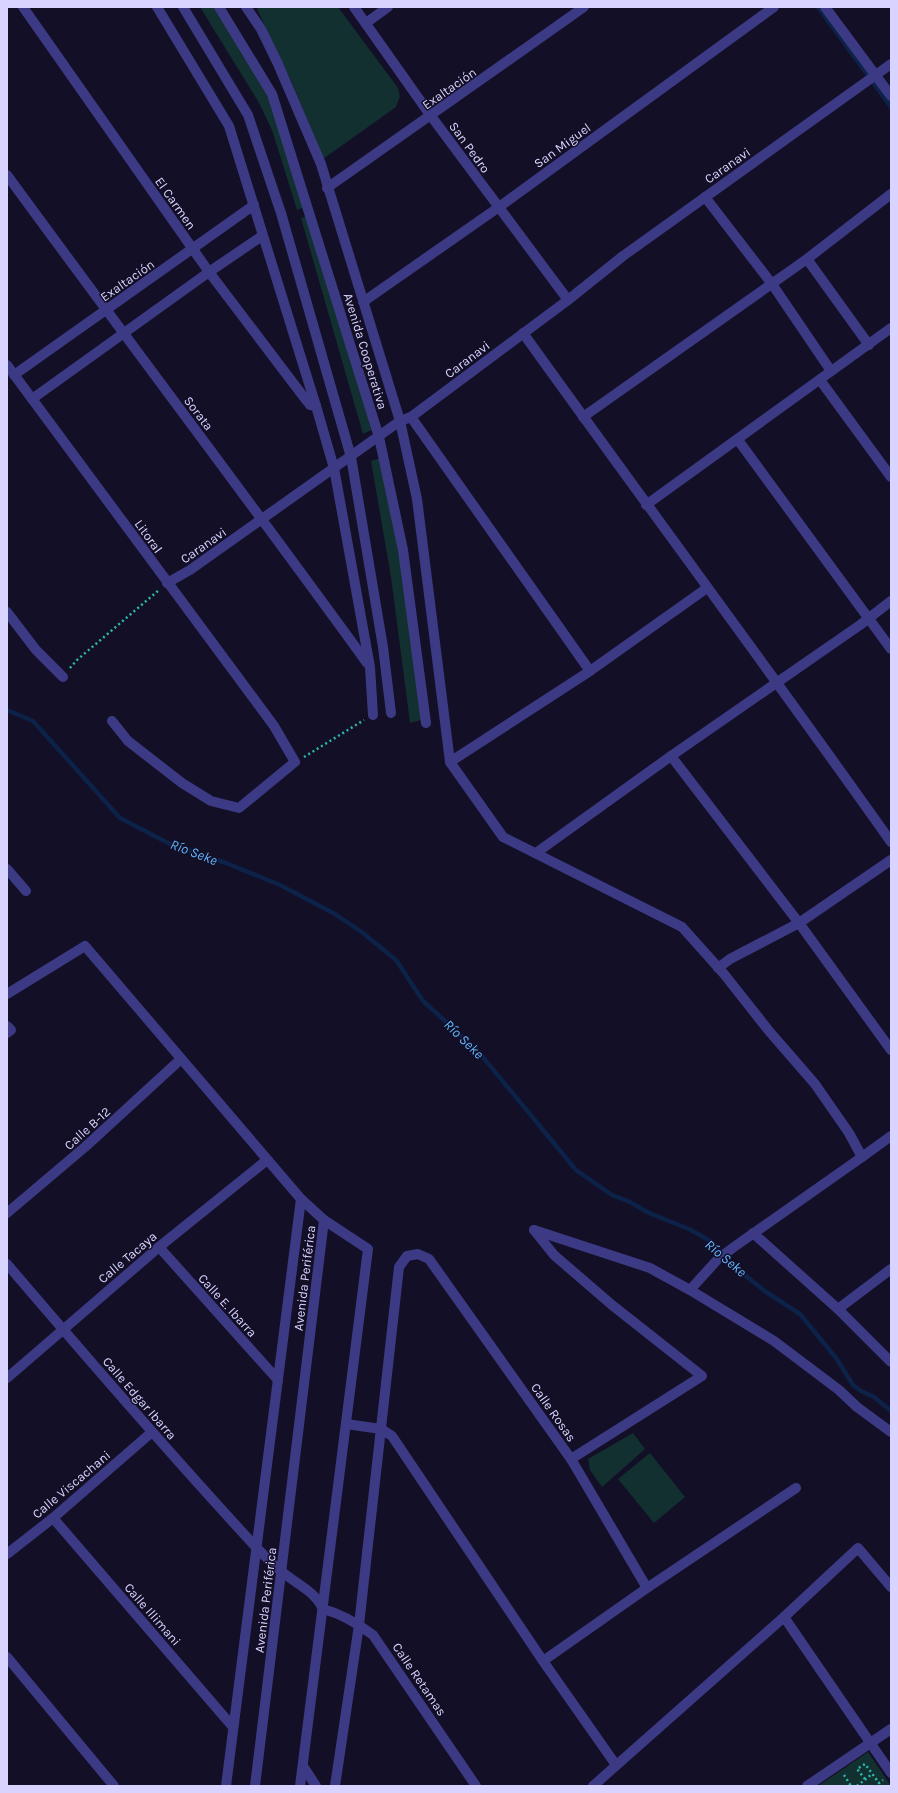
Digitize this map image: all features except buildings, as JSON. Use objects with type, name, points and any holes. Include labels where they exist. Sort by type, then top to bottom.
[{"type":"street","name":"El Carmen","points":[[23,7],[209,272],[306,400],[310,405],[316,406]]},
{"type":"street","points":[[157,7],[229,126],[316,406],[334,468],[370,666],[373,715]]},
{"type":"street","points":[[183,7],[248,114],[282,213],[351,457],[383,647],[391,713]]},
{"type":"street","name":"Avenida Cooperativa","points":[[219,7],[272,94],[379,437],[403,550],[426,722]]},
{"type":"street","points":[[246,7],[261,29],[281,70],[320,164],[400,421],[417,500],[450,762],[503,837],[682,927],[724,974],[769,1032],[815,1084],[849,1133],[862,1157]]},
{"type":"street","name":"San Pedro","points":[[354,7],[431,116],[568,300]]},
{"type":"street","points":[[366,23],[388,7]]},
{"type":"street","name":"Exaltación","points":[[327,188],[584,7]]},
{"type":"street","name":"San Miguel","points":[[363,302],[499,207],[774,7]]},
{"type":"street","points":[[825,7],[891,96]]},
{"type":"street","name":"Caranavi","points":[[167,583],[190,570],[400,421],[411,417],[568,300],[623,256],[891,64]]},
{"type":"street","name":"Sorata","points":[[7,175],[123,334],[262,518],[370,666]]},
{"type":"street","points":[[583,417],[807,259],[891,194]]},
{"type":"street","points":[[705,197],[772,284],[832,371]]},
{"type":"street","name":"Exaltación","points":[[14,375],[254,205]]},
{"type":"street","points":[[32,399],[209,272],[262,236]]},
{"type":"street","points":[[807,259],[869,345]]},
{"type":"street","points":[[646,505],[891,328]]},
{"type":"street","points":[[523,333],[646,505],[778,683],[891,842]]},
{"type":"street","name":"Litoral","points":[[7,365],[274,726],[295,762]]},
{"type":"street","points":[[820,380],[888,467],[891,477]]},
{"type":"street","points":[[411,417],[590,671]]},
{"type":"street","points":[[738,440],[891,649]]},
{"type":"street","points":[[450,762],[590,671],[707,588]]},
{"type":"street","points":[[536,853],[671,756],[778,683],[891,601]]},
{"type":"street","points":[[7,612],[36,650],[63,677]]},
{"type":"street","points":[[112,721],[128,741],[182,783],[211,801],[239,808],[295,762]]},
{"type":"street","points":[[671,756],[799,923],[891,1050]]},
{"type":"street","points":[[718,968],[730,958],[799,923],[891,860]]},
{"type":"street","points":[[7,869],[26,890]]},
{"type":"street","points":[[7,994],[85,946],[301,1200],[324,1220]]},
{"type":"street","points":[[7,1026],[11,1030],[7,1033]]},
{"type":"street","name":"Calle B-12","points":[[7,1213],[85,1147],[181,1059]]},
{"type":"street","points":[[690,1290],[718,1259],[734,1246],[891,1136]]},
{"type":"street","name":"Calle Tacaya","points":[[7,1378],[159,1247],[267,1160]]},
{"type":"street","points":[[226,1786],[301,1200]]},
{"type":"street","name":"Avenida Periférica","points":[[255,1786],[324,1220],[368,1249],[300,1786]]},
{"type":"street","points":[[571,1459],[702,1376],[612,1305],[554,1255],[534,1230],[650,1268],[690,1290],[774,1341],[839,1390],[857,1407],[891,1432]]},
{"type":"street","points":[[754,1233],[838,1309],[891,1362]]},
{"type":"street","name":"Calle E. Ibarra","points":[[159,1247],[278,1380]]},
{"type":"street","name":"Calle Rosas","points":[[382,1428],[399,1267],[407,1256],[418,1254],[429,1259],[571,1459],[647,1588]]},
{"type":"street","name":"Calle Edgar Ibarra","points":[[7,1264],[152,1432],[256,1547],[281,1572],[308,1590],[318,1599],[323,1609]]},
{"type":"street","points":[[838,1309],[891,1269]]},
{"type":"street","points":[[346,1424],[382,1428],[398,1443],[543,1661],[616,1765]]},
{"type":"street","points":[[335,1786],[359,1625],[382,1428]]},
{"type":"street","name":"Calle Viscachani","points":[[7,1554],[53,1518],[152,1432]]},
{"type":"street","points":[[543,1661],[647,1588],[796,1488]]},
{"type":"street","name":"Calle Illimani","points":[[53,1518],[233,1727]]},
{"type":"street","points":[[593,1786],[784,1617],[858,1548],[891,1587]]},
{"type":"street","name":"Calle Retamas","points":[[323,1609],[336,1613],[359,1625],[373,1635],[476,1786]]},
{"type":"street","points":[[784,1617],[872,1742],[888,1776]]},
{"type":"street","points":[[7,1657],[108,1784]]},
{"type":"street","points":[[807,1786],[891,1729]]},
{"type":"street","points":[[303,1766],[316,1786]]},
{"type":"path","points":[[63,677],[77,660],[167,583]]},
{"type":"path","points":[[295,762],[373,715]]},
{"type":"path","points":[[865,1780],[857,1769],[866,1764],[878,1783],[888,1776]]},
{"type":"path","points":[[842,1773],[852,1786]]},
{"type":"path","points":[[859,1785],[872,1774]]},
{"type":"green space","points":[[200,7],[217,7],[272,96],[309,205],[297,210],[272,130],[259,103]]},
{"type":"green space","points":[[260,7],[338,7],[398,88],[400,96],[396,107],[323,159],[292,83],[257,9]]},
{"type":"green space","points":[[312,215],[374,429],[363,434],[301,218]]},
{"type":"green space","points":[[384,457],[406,574],[421,720],[410,723],[391,577],[371,461]]},
{"type":"green space","points":[[633,1433],[645,1449],[602,1487],[590,1470],[588,1459]]},
{"type":"green space","points":[[650,1453],[685,1497],[654,1523],[618,1479]]},
{"type":"green space","points":[[868,1752],[891,1786],[818,1786]]},
{"type":"waterway","points":[[818,7],[891,107]]},
{"type":"waterway","name":"Río Seke","points":[[7,710],[33,721],[120,818],[170,844],[226,863],[280,885],[335,914],[363,933],[396,960],[423,1001],[477,1050],[576,1170],[612,1195],[630,1202],[649,1213],[689,1229],[712,1242],[736,1268],[766,1292],[800,1314],[836,1358],[853,1385],[861,1391],[874,1397],[891,1411]]}]
